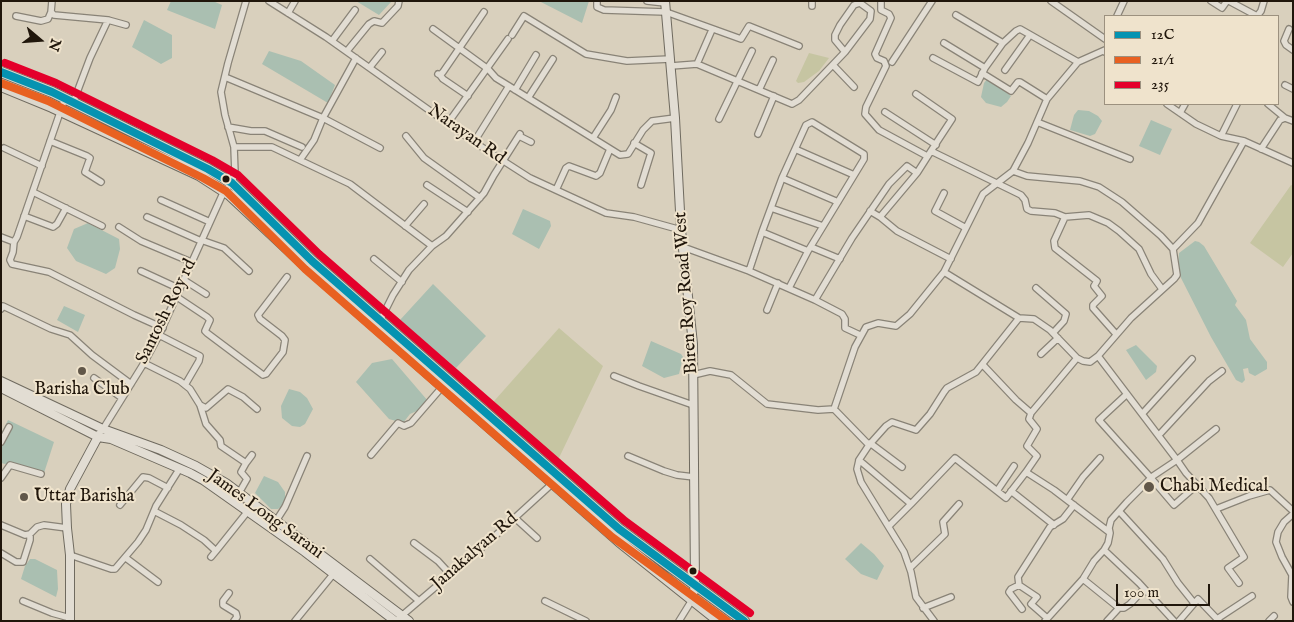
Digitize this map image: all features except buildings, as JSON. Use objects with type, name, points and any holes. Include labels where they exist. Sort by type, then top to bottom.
[{"type":"highway","points":[[1,72],[69,101],[208,169],[232,183],[276,232],[443,386],[628,542],[708,616],[719,621]]},
{"type":"highway","points":[[1,86],[60,110],[199,175],[224,191],[312,261],[556,480]]},
{"type":"highway","points":[[628,542],[695,585],[744,621]]},
{"type":"main road","name":"Biren Roy Road West","points":[[661,2],[666,12],[671,62],[683,247],[693,344],[695,585],[692,600]]},
{"type":"main road","name":"James Long Sarani","points":[[1,382],[103,429],[161,450],[196,466],[226,483],[398,619],[409,621]]},
{"type":"main road","points":[[1,388],[98,438],[111,439],[180,468],[212,486],[305,552],[336,571]]},
{"type":"main road","points":[[70,620],[70,555],[66,504],[70,489],[103,429]]},
{"type":"street","points":[[16,16],[41,21],[48,19],[52,1]]},
{"type":"street","points":[[224,191],[232,183],[235,173],[234,147],[221,92],[246,1]]},
{"type":"street","points":[[288,13],[296,1]]},
{"type":"street","points":[[347,51],[369,24],[374,21],[382,22],[398,6],[399,1]]},
{"type":"street","points":[[597,1],[597,7],[604,10],[666,12],[741,39],[748,26],[798,46]]},
{"type":"street","points":[[647,1],[661,2]]},
{"type":"street","points":[[881,1],[881,10],[891,18],[875,54],[884,61],[886,66],[866,107],[865,114],[879,130],[1021,195],[1025,200],[1027,209],[1031,211],[1055,213],[1065,217],[1089,215],[1096,217],[1119,231],[1139,249],[1151,274],[1162,289]]},
{"type":"street","points":[[892,62],[932,1]]},
{"type":"street","points":[[1051,1],[1104,38]]},
{"type":"street","points":[[1117,15],[1124,1]]},
{"type":"street","points":[[1211,1],[1222,8],[1228,1],[1255,15]]},
{"type":"street","points":[[1258,15],[1262,11],[1264,1]]},
{"type":"street","name":"Narayan Rd","points":[[271,2],[347,51],[474,142],[530,178],[606,214],[634,217],[682,230]]},
{"type":"street","points":[[448,123],[524,16],[586,54],[627,61],[697,64],[792,104],[846,52],[870,19],[871,11],[860,3],[854,5],[835,35],[835,40],[846,52]]},
{"type":"street","points":[[332,41],[355,10]]},
{"type":"street","points":[[51,12],[54,15],[108,20],[126,25]]},
{"type":"street","points":[[468,96],[443,79],[439,74],[443,72],[484,12]]},
{"type":"street","points":[[956,15],[1003,43]]},
{"type":"street","points":[[108,20],[69,101],[60,110],[14,242],[15,246],[10,260],[12,264],[49,272],[163,328]]},
{"type":"street","points":[[433,29],[488,69],[496,78],[620,155],[628,154],[643,130],[652,121],[675,118]]},
{"type":"street","points":[[1289,29],[1284,41],[1293,50]]},
{"type":"street","points":[[933,58],[978,82],[1003,43],[1019,30],[1078,62]]},
{"type":"street","points":[[697,64],[711,32]]},
{"type":"street","points":[[1005,70],[1030,35]]},
{"type":"street","points":[[944,43],[1011,91],[1020,82],[1048,99]]},
{"type":"street","points":[[834,409],[860,335],[866,327],[878,323],[896,326],[910,314],[944,272],[983,194],[1014,171],[1048,99],[1078,62],[1104,49]]},
{"type":"street","points":[[720,119],[752,51]]},
{"type":"street","points":[[370,67],[382,52]]},
{"type":"street","points":[[515,90],[536,56]]},
{"type":"street","points":[[300,160],[314,140],[323,118],[356,58]]},
{"type":"street","points":[[528,98],[553,59]]},
{"type":"street","points":[[760,90],[773,60]]},
{"type":"street","points":[[833,65],[854,87]]},
{"type":"street","points":[[225,77],[323,118],[380,148]]},
{"type":"street","points":[[1285,85],[1293,89]]},
{"type":"street","points":[[474,142],[509,86]]},
{"type":"street","points":[[880,217],[917,173],[952,119],[916,94]]},
{"type":"street","points":[[758,134],[774,96]]},
{"type":"street","points":[[593,138],[611,110],[616,97]]},
{"type":"street","points":[[1168,105],[1196,124],[1221,136],[1244,141],[1293,163]]},
{"type":"street","points":[[1180,113],[1184,105]]},
{"type":"street","points":[[1221,136],[1236,105]]},
{"type":"street","points":[[1269,105],[1285,118],[1293,121]]},
{"type":"street","points":[[885,112],[936,145]]},
{"type":"street","points":[[1261,149],[1276,124],[1285,118]]},
{"type":"street","points":[[748,271],[782,178],[806,124],[812,122],[864,154],[864,159],[823,226],[789,288]]},
{"type":"street","points":[[1038,122],[1130,159]]},
{"type":"street","points":[[228,127],[271,132],[302,147]]},
{"type":"street","points":[[380,321],[393,295],[410,270],[432,246],[446,236],[480,198],[519,135],[531,142]]},
{"type":"street","points":[[406,136],[424,158],[480,198]]},
{"type":"street","points":[[50,141],[90,158],[85,172],[101,182]]},
{"type":"street","points":[[1173,249],[1198,223],[1244,141]]},
{"type":"street","points":[[634,143],[650,153],[641,184]]},
{"type":"street","points":[[234,147],[272,147],[350,184],[432,246]]},
{"type":"street","points":[[4,148],[42,166]]},
{"type":"street","points":[[556,190],[566,168],[569,166],[596,176],[600,173],[610,149]]},
{"type":"street","points":[[795,149],[854,175]]},
{"type":"street","points":[[815,300],[889,184],[907,166],[917,173]]},
{"type":"street","points":[[944,272],[1019,318],[1034,319],[1055,335],[1077,358],[1090,362],[1177,275],[1173,249],[1122,202],[1099,187],[1083,182],[1027,176],[1014,171]]},
{"type":"street","points":[[782,178],[838,202]]},
{"type":"street","points":[[427,185],[468,212]]},
{"type":"street","name":"Santosh Roy rd","points":[[103,429],[144,363],[163,328],[224,191]]},
{"type":"street","points":[[32,192],[102,226]]},
{"type":"street","points":[[944,193],[935,210],[966,228]]},
{"type":"street","points":[[161,200],[210,222]]},
{"type":"street","points":[[406,226],[424,204]]},
{"type":"street","points":[[24,216],[53,227],[57,224],[66,208]]},
{"type":"street","points":[[771,208],[823,226]]},
{"type":"street","points":[[870,212],[898,231],[951,258]]},
{"type":"street","points":[[147,217],[201,241],[224,248],[250,271]]},
{"type":"street","points":[[1065,217],[1054,242],[1055,248],[1097,281],[1094,286],[1102,296],[1093,305],[1094,308],[1116,334]]},
{"type":"street","points":[[119,227],[141,241],[192,262]]},
{"type":"street","points":[[762,232],[840,260]]},
{"type":"street","points":[[1,237],[14,242]]},
{"type":"street","points":[[683,247],[778,283],[815,300],[844,316],[845,328],[860,335]]},
{"type":"street","points":[[374,260],[402,282]]},
{"type":"street","points":[[141,271],[180,290]]},
{"type":"street","points":[[177,297],[210,320],[204,331],[263,375],[266,374],[283,352],[285,340],[258,315],[287,277]]},
{"type":"street","points":[[184,280],[206,294]]},
{"type":"street","points":[[767,310],[778,283]]},
{"type":"street","points":[[1036,288],[1066,314],[1064,321],[1041,354]]},
{"type":"street","points":[[1,308],[2,306],[51,329],[70,335],[92,355],[131,384]]},
{"type":"street","points":[[934,621],[916,597],[910,568],[904,552],[861,482],[857,469],[859,460],[870,444],[892,422],[916,430],[948,388],[967,378],[983,365],[1019,318]]},
{"type":"street","points":[[159,335],[201,358],[185,385]]},
{"type":"street","points":[[1098,356],[1143,413],[1186,473],[1209,498],[1244,557],[1228,568],[1239,583]]},
{"type":"street","points":[[889,526],[955,458],[1006,498],[1037,456],[1027,446],[1037,429],[1029,419],[1032,413],[1077,358]]},
{"type":"street","points":[[1143,413],[1192,359]]},
{"type":"street","points":[[144,363],[190,389],[200,405],[206,424],[220,440],[221,446],[246,463]]},
{"type":"street","points":[[983,365],[1016,400],[1032,413]]},
{"type":"street","points":[[693,375],[710,371],[731,375],[767,404],[818,410],[834,409],[870,444],[902,467]]},
{"type":"street","points":[[1159,435],[1209,381],[1222,371]]},
{"type":"street","points":[[614,376],[693,405]]},
{"type":"street","points":[[94,378],[122,398]]},
{"type":"street","points":[[371,455],[398,424],[404,426],[411,423],[443,386]]},
{"type":"street","points":[[200,405],[206,408],[228,389],[243,397],[257,408]]},
{"type":"street","points":[[1127,394],[1099,420],[1174,505],[1197,485]]},
{"type":"street","points":[[1,442],[9,427]]},
{"type":"street","points":[[1019,585],[1037,597],[1031,604],[1046,620],[1083,579],[1094,561],[1104,550],[1110,532],[1108,528],[1111,520],[1119,511],[1151,478],[1216,429]]},
{"type":"street","points":[[239,493],[247,479],[241,472],[252,455]]},
{"type":"street","points":[[276,521],[285,507],[307,456]]},
{"type":"street","points":[[628,456],[671,473],[694,478]]},
{"type":"street","points":[[1067,500],[1083,477],[1100,458]]},
{"type":"street","points":[[859,460],[911,504]]},
{"type":"street","points":[[2,475],[10,465],[41,474]]},
{"type":"street","points":[[997,491],[1014,466]]},
{"type":"street","points":[[70,555],[111,570],[115,569],[126,558],[146,530],[154,511],[180,468]]},
{"type":"street","points":[[1026,472],[1110,532]]},
{"type":"street","points":[[120,505],[143,477],[149,478],[168,488]]},
{"type":"street","name":"Janakalyan Rd","points":[[398,619],[556,480]]},
{"type":"street","points":[[1216,510],[1249,496],[1270,490],[1293,513],[1281,527],[1276,542],[1292,575],[1293,602]]},
{"type":"street","points":[[1011,492],[1054,525]]},
{"type":"street","points":[[910,568],[945,534],[943,522],[959,504]]},
{"type":"street","points":[[1019,585],[1020,573],[1050,527],[1063,519],[1074,505]]},
{"type":"street","points":[[154,511],[181,525],[204,540],[216,551]]},
{"type":"street","points":[[1119,511],[1163,559],[1178,583],[1194,603]]},
{"type":"street","points":[[211,557],[248,512]]},
{"type":"street","points":[[515,518],[537,538]]},
{"type":"street","points":[[1,525],[25,535],[44,525],[67,528]]},
{"type":"street","points":[[1,553],[16,562],[23,562],[30,534]]},
{"type":"street","points":[[414,543],[450,574]]},
{"type":"street","points":[[1104,550],[1144,588],[1174,621]]},
{"type":"street","points":[[126,558],[158,582]]},
{"type":"street","points":[[370,559],[419,601]]},
{"type":"street","points":[[295,621],[336,571]]},
{"type":"street","points":[[1083,579],[1119,608]]},
{"type":"street","points":[[1019,585],[1011,589],[1010,592],[1022,609]]},
{"type":"street","points":[[1106,621],[1119,608],[1124,608],[1130,604],[1144,588]]},
{"type":"street","points":[[229,593],[223,604],[236,613],[237,617],[234,621]]},
{"type":"street","points":[[1178,621],[1198,599],[1218,620],[1252,596]]},
{"type":"street","points":[[923,608],[951,597]]},
{"type":"street","points":[[679,621],[692,600]]},
{"type":"street","points":[[23,601],[70,620]]},
{"type":"street","points":[[545,601],[586,621]]},
{"type":"green space","points":[[809,53],[829,58],[819,71],[804,82],[798,83],[796,81]]},
{"type":"green space","points":[[1291,185],[1293,186],[1293,253],[1283,267],[1250,243]]},
{"type":"green space","points":[[559,328],[603,366],[557,462],[487,409]]},
{"type":"shaded area","points":[[171,1],[213,1],[222,5],[215,29],[167,10]]},
{"type":"shaded area","points":[[356,1],[391,1],[391,2],[379,15]]},
{"type":"shaded area","points":[[539,1],[589,1],[582,23]]},
{"type":"shaded area","points":[[144,20],[172,35],[172,58],[161,64],[132,47]]},
{"type":"shaded area","points":[[269,51],[301,61],[335,85],[328,103],[262,64]]},
{"type":"shaded area","points":[[988,78],[1011,96],[1001,107],[986,103],[981,97],[984,83]]},
{"type":"shaded area","points":[[1078,110],[1089,111],[1098,116],[1102,121],[1095,134],[1090,136],[1070,130],[1074,115]]},
{"type":"shaded area","points":[[1151,120],[1172,129],[1160,155],[1139,146]]},
{"type":"shaded area","points":[[523,209],[550,221],[551,226],[539,249],[512,234]]},
{"type":"shaded area","points":[[88,223],[119,239],[120,249],[115,268],[106,274],[76,261],[67,248],[74,229]]},
{"type":"shaded area","points":[[1195,241],[1204,246],[1237,301],[1235,305],[1246,320],[1250,339],[1267,362],[1267,369],[1255,376],[1249,373],[1248,368],[1243,369],[1245,380],[1242,383],[1236,380],[1211,337],[1181,278],[1178,264],[1179,253]]},
{"type":"shaded area","points":[[433,284],[486,336],[456,368],[400,320]]},
{"type":"shaded area","points":[[64,306],[85,315],[78,332],[57,320]]},
{"type":"shaded area","points":[[651,341],[681,354],[683,357],[679,374],[664,378],[642,366]]},
{"type":"shaded area","points":[[1136,345],[1157,366],[1156,372],[1146,380],[1126,350]]},
{"type":"shaded area","points":[[392,359],[428,401],[419,410],[410,414],[403,423],[389,419],[356,382],[372,363]]},
{"type":"shaded area","points":[[289,389],[300,392],[307,398],[313,409],[305,424],[300,427],[292,426],[282,418],[281,406]]},
{"type":"shaded area","points":[[8,420],[54,442],[44,473],[1,463],[1,434]]},
{"type":"shaded area","points":[[264,476],[278,482],[285,492],[282,506],[278,509],[271,509],[255,493]]},
{"type":"shaded area","points":[[861,543],[884,566],[877,580],[861,574],[845,559]]},
{"type":"shaded area","points":[[30,559],[35,559],[57,570],[58,589],[56,597],[21,579],[25,566]]},
{"type":"transit line","name":"235","points":[[5,63],[56,83],[212,160],[238,175],[319,254],[625,521],[750,613]]},
{"type":"transit line","name":"12C","points":[[1,72],[52,92],[208,169],[232,183],[312,261],[619,529],[744,621]]},
{"type":"transit line","name":"21/1","points":[[1,83],[48,101],[226,191],[305,269],[612,537],[727,621]]},
{"type":"place","name":"Barisha Club","points":[[82,371]]},
{"type":"place","name":"Chabi Medical","points":[[1149,487]]},
{"type":"place","name":"Uttar Barisha","points":[[24,497]]}]
